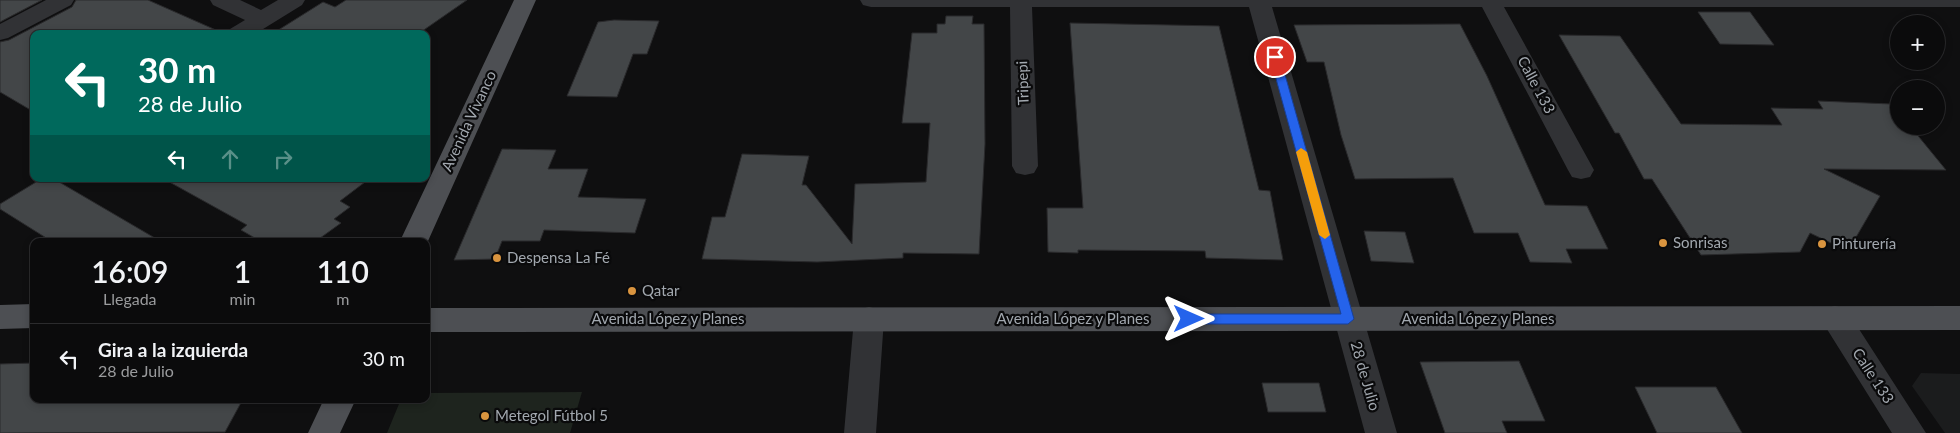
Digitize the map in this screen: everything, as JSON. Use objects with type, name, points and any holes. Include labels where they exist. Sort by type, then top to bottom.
[{"type":"main road","name":"Avenida Vivanco","points":[[415,238],[525,0]]},
{"type":"main road","points":[[0,317],[30,316]]},
{"type":"main road","name":"Avenida López y Planes","points":[[430,320],[1960,318]]},
{"type":"main road","points":[[324,433],[338,403]]},
{"type":"street","points":[[0,33],[62,0]]},
{"type":"street","points":[[221,0],[262,19]]},
{"type":"street","points":[[244,30],[294,0]]},
{"type":"street","points":[[871,0],[1960,0]]},
{"type":"street","name":"Tripepi","points":[[1021,1],[1025,166]]},
{"type":"street","name":"28 de Julio","points":[[1259,1],[1381,433]]},
{"type":"street","name":"Calle 133","points":[[1490,1],[1581,170]]},
{"type":"street","name":"Calle 133","points":[[1835,318],[1910,433]]},
{"type":"street","points":[[860,433],[869,319]]},
{"type":"shaded area","points":[[1921,373],[1960,374],[1960,433],[1945,433],[1912,386]]},
{"type":"shaded area","name":"Metegol Fútbol 5","points":[[582,392],[570,433],[387,433],[399,403],[430,403],[430,393]]},
{"type":"building","points":[[0,0],[42,0],[0,22]]},
{"type":"building","points":[[76,0],[148,0],[216,30],[30,30],[30,110],[0,92],[0,42],[9,40],[72,7]]},
{"type":"building","points":[[346,0],[467,0],[424,30],[278,30],[323,2],[335,7]]},
{"type":"building","points":[[1698,12],[1750,12],[1774,45],[1720,44]]},
{"type":"building","points":[[946,16],[973,16],[972,24],[984,24],[985,144],[979,254],[903,253],[903,258],[817,262],[702,259],[712,217],[725,217],[742,154],[809,156],[802,185],[806,185],[852,244],[855,184],[926,182],[930,123],[902,123],[912,33],[937,33],[937,24],[945,24]]},
{"type":"building","points":[[614,20],[659,21],[647,54],[633,54],[617,97],[567,96],[598,22]]},
{"type":"building","points":[[1070,23],[1219,26],[1259,190],[1270,191],[1283,260],[1206,258],[1205,251],[1078,250],[1078,253],[1048,252],[1047,208],[1083,208]]},
{"type":"building","points":[[1460,24],[1487,76],[1545,205],[1587,206],[1608,249],[1566,249],[1572,263],[1530,262],[1518,233],[1474,233],[1453,178],[1355,179],[1341,135],[1324,62],[1307,62],[1294,25]]},
{"type":"building","points":[[1559,35],[1620,36],[1681,124],[1782,125],[1771,108],[1823,109],[1818,101],[1890,104],[1890,135],[1917,135],[1946,170],[1824,169],[1880,196],[1848,251],[1810,233],[1800,252],[1701,255],[1652,179],[1644,179],[1619,133],[1615,133]]},
{"type":"building","points":[[502,149],[556,150],[548,169],[588,169],[578,197],[646,199],[635,233],[544,230],[540,241],[502,241],[495,259],[454,260]]},
{"type":"building","points":[[36,182],[59,182],[155,238],[46,238],[0,209],[0,204]]},
{"type":"building","points":[[169,182],[365,182],[340,201],[350,207],[334,219],[341,223],[320,238],[255,238],[241,230],[247,225]]},
{"type":"building","points":[[1364,231],[1405,232],[1414,263],[1371,261]]},
{"type":"building","points":[[1519,361],[1545,421],[1502,421],[1507,433],[1445,433],[1420,362]]},
{"type":"building","points":[[30,363],[30,403],[241,403],[225,432],[0,433],[0,364]]},
{"type":"building","points":[[1262,383],[1319,383],[1326,412],[1268,412]]},
{"type":"building","points":[[1635,387],[1716,387],[1742,433],[1657,433]]},
{"type":"slow traffic","points":[[1301,152],[1325,235]]},
{"type":"place","name":"Sonrisas","points":[[1663,243]]},
{"type":"place","name":"Pinturería","points":[[1822,244]]},
{"type":"place","name":"Despensa La Fé","points":[[497,258]]},
{"type":"place","name":"Qatar","points":[[632,291]]},
{"type":"place","name":"Metegol Fútbol 5","points":[[485,416]]},
{"type":"route","points":[[1189,319],[1348,319],[1275,57]]}]
